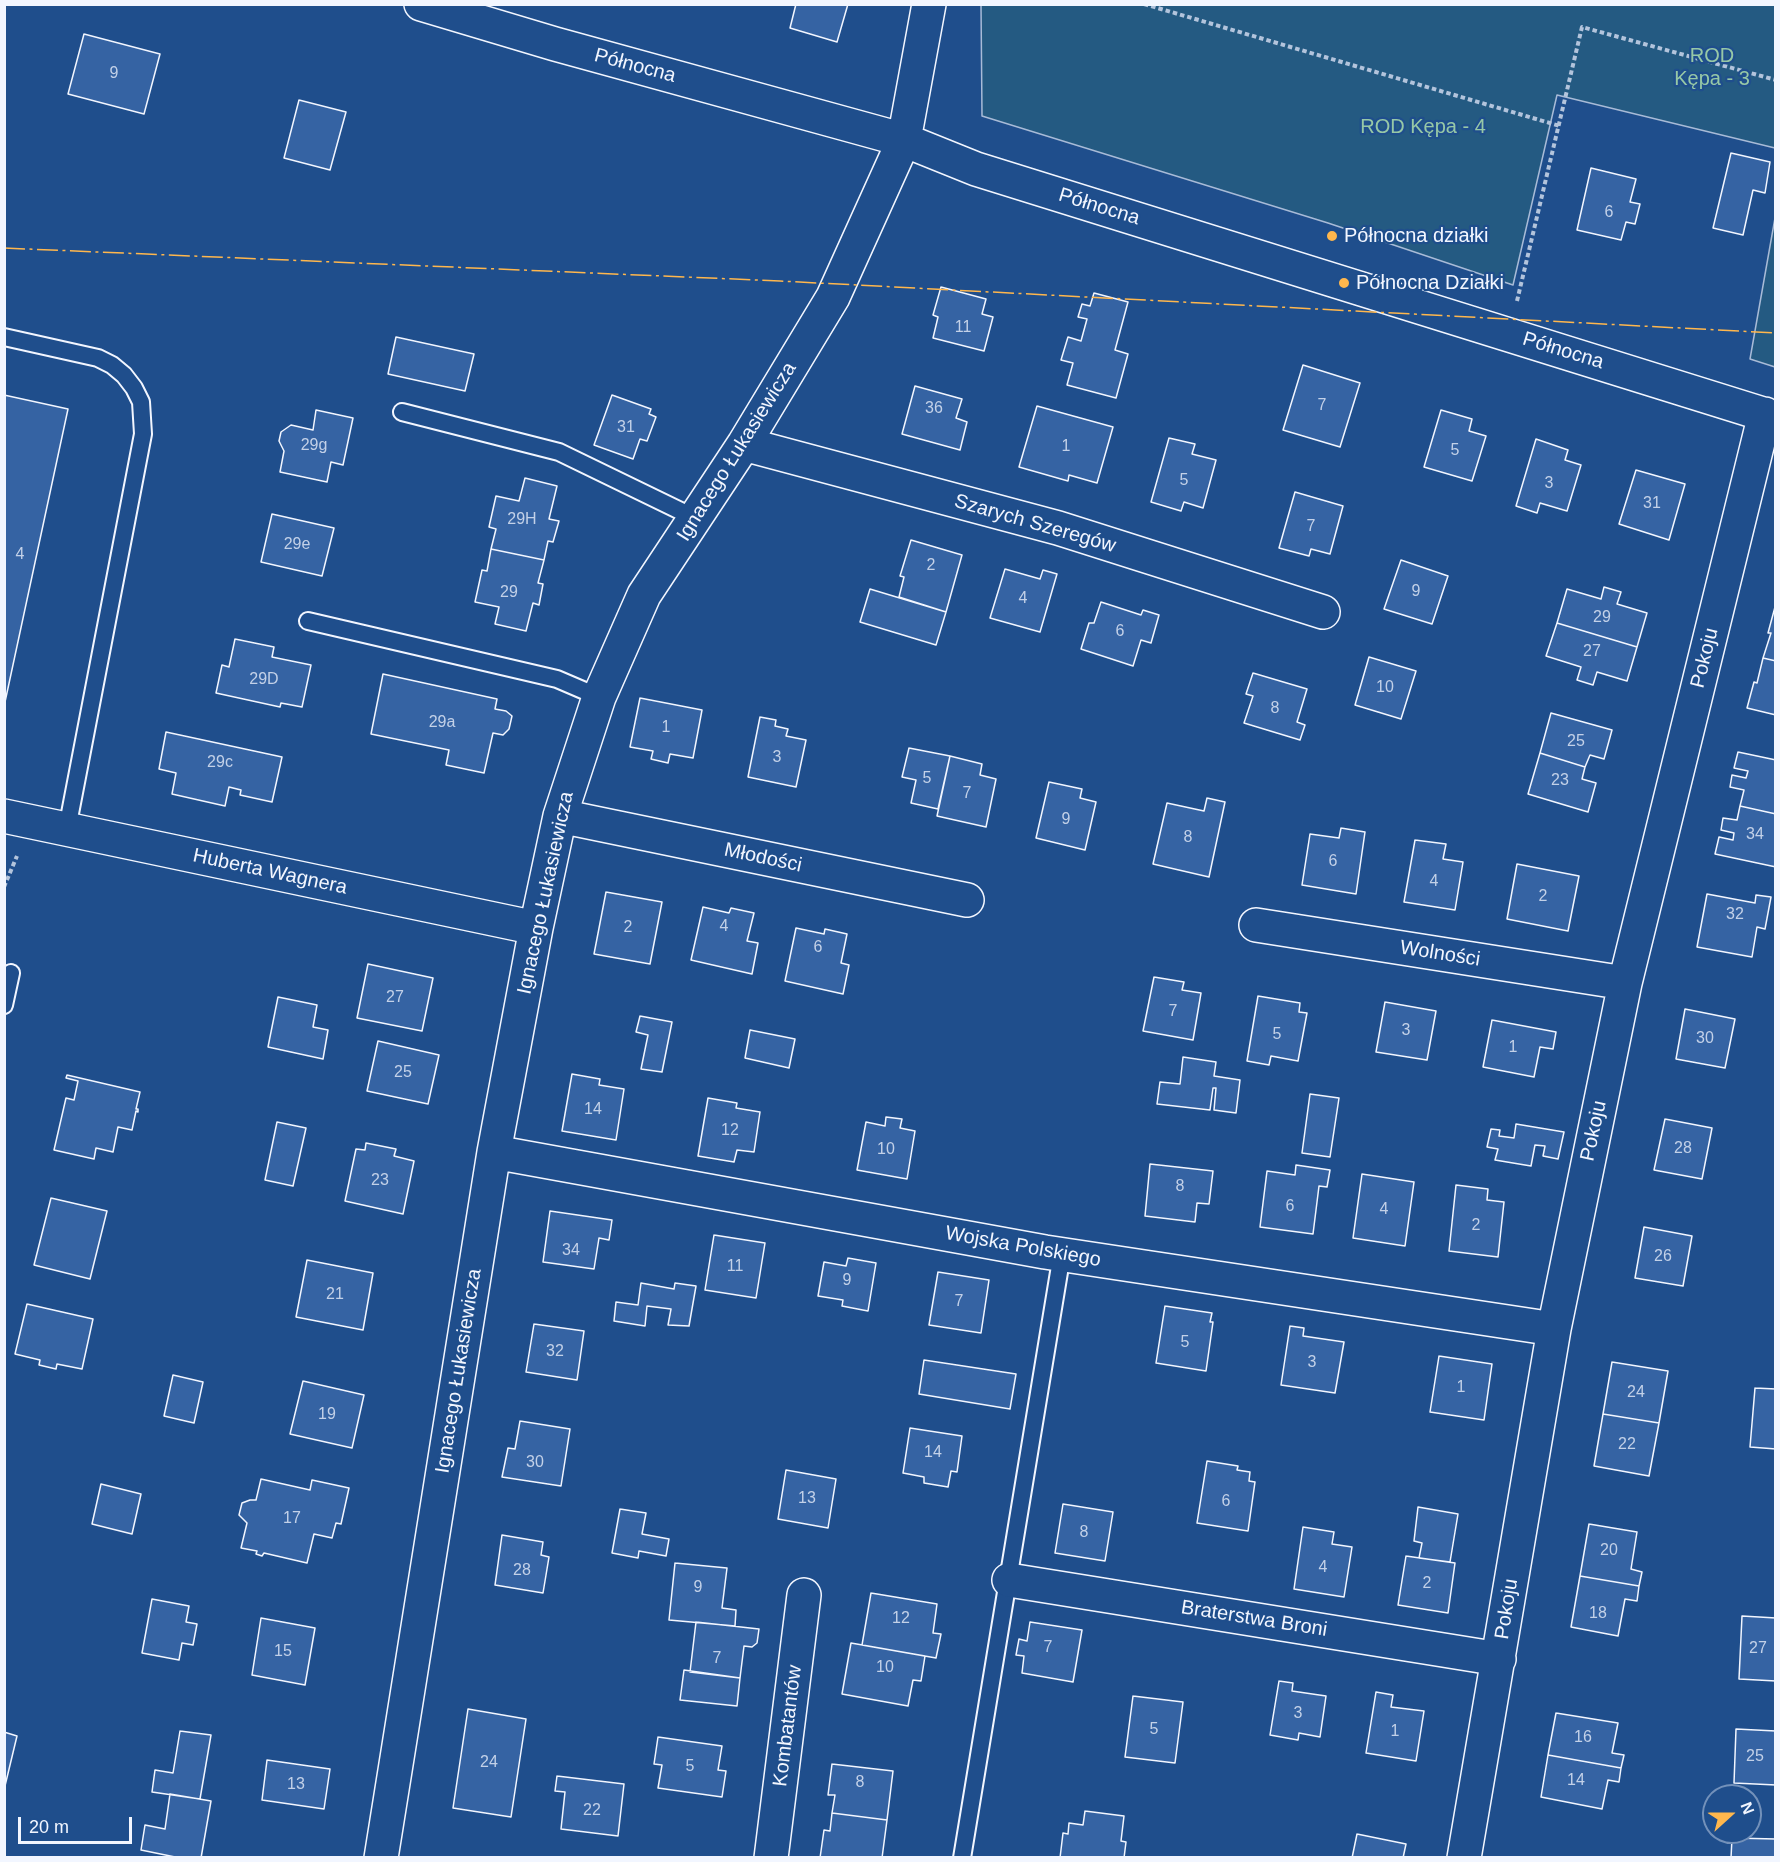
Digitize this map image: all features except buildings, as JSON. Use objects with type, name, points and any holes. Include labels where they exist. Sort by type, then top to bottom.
[{"type":"street","name":"Północna","points":[[421,4],[555,44],[904,140],[976,169],[1771,416]]},
{"type":"street","name":"Ignacego Łukasiewicza","points":[[381,1857],[494,1152],[536,928],[560,816],[599,697],[645,595],[744,444],[833,297],[904,140],[929,4]]},
{"type":"street","name":"Pokoju","points":[[1464,1857],[1554,1329],[1624,983],[1771,416]]},
{"type":"street","name":"Szarych Szeregów","points":[[744,444],[1058,528],[1323,612]]},
{"type":"street","name":"Huberta Wagnera","points":[[4,816],[536,928]]},
{"type":"street","name":"Młodości","points":[[560,816],[967,900]]},
{"type":"street","name":"Wolności","points":[[1256,925],[1624,983]]},
{"type":"street","name":"Wojska Polskiego","points":[[494,1152],[1062,1254],[1554,1329]]},
{"type":"street","name":"Braterstwa Broni","points":[[1009,1580],[1499,1659]]},
{"type":"street","name":"Kombatantów","points":[[771,1857],[804,1594]]},
{"type":"lane","points":[[4,338],[98,358],[112,365],[134,388],[141,402],[143,417],[143,434],[68,830]]},
{"type":"lane","points":[[402,412],[559,452],[695,518]]},
{"type":"lane","points":[[308,621],[557,679],[599,697]]},
{"type":"lane","points":[[4,1005],[11,973]]},
{"type":"lane","points":[[963,1857],[1062,1254]]},
{"type":"path","points":[[1144,4],[1560,126]]},
{"type":"path","points":[[1509,334],[1582,27],[1776,80]]},
{"type":"green space","name":"ROD Kępa - 4","points":[[981,5],[1775,5],[1775,148],[1557,95],[1513,285],[1328,223],[982,116]]},
{"type":"green space","points":[[1775,218],[1776,367],[1750,359]]},
{"type":"power","points":[[4,248],[780,281],[1776,333]]},
{"type":"place","name":"Północna działki","points":[[1332,236]]},
{"type":"place","name":"Północna Działki","points":[[1344,283]]},
{"type":"park label","name":"ROD Kępa - 3","points":[[1712,68]]}]
